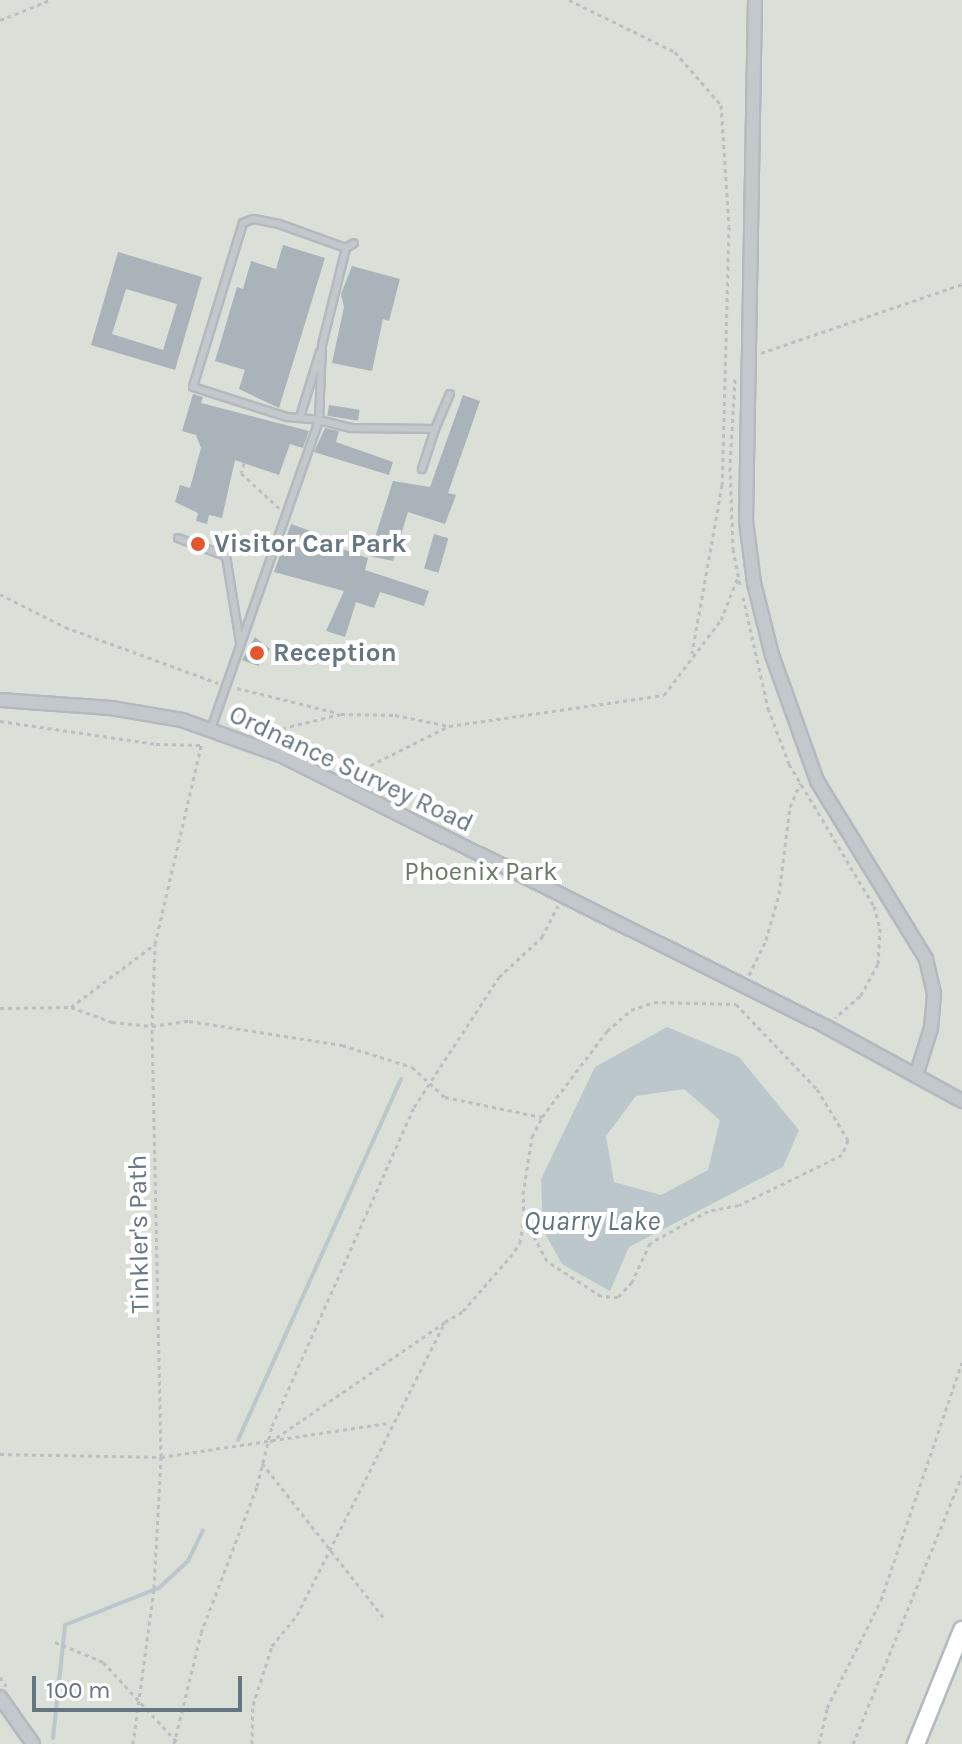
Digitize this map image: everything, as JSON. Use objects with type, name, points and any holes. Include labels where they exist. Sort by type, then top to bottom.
[{"type":"street","points":[[755,0],[746,521],[754,583],[772,655],[817,781],[926,959],[934,994],[931,1028],[916,1076]]},
{"type":"street","name":"Ordnance Survey Road","points":[[0,700],[111,708],[211,729],[336,782],[825,1026],[962,1101]]},
{"type":"street","points":[[916,1744],[962,1630]]},
{"type":"street","points":[[0,1697],[33,1744]]},
{"type":"lane","points":[[346,248],[279,224],[253,219],[243,223],[191,380],[193,387],[352,428],[435,429]]},
{"type":"lane","points":[[300,417],[346,248],[354,243]]},
{"type":"lane","points":[[211,729],[319,420],[322,345]]},
{"type":"lane","points":[[422,469],[450,394]]},
{"type":"lane","points":[[178,538],[226,556],[240,642]]},
{"type":"path","points":[[0,20],[50,0]]},
{"type":"path","points":[[569,0],[675,52],[721,105],[729,226],[722,485],[692,653]]},
{"type":"path","points":[[825,1026],[867,985],[878,964],[880,928],[874,906],[800,783],[768,708],[733,549],[731,394],[738,357],[749,357],[962,284]]},
{"type":"path","points":[[244,463],[241,473],[284,513]]},
{"type":"path","points":[[0,594],[65,627],[225,685],[341,714],[395,715],[449,726],[664,695],[692,653],[721,620],[738,577]]},
{"type":"path","points":[[237,741],[341,714]]},
{"type":"path","points":[[0,721],[156,744],[200,745]]},
{"type":"path","points":[[336,782],[405,752],[449,726]]},
{"type":"path","name":"Tinkler's Path","points":[[133,1744],[154,1588],[161,1457],[152,1026],[155,944],[200,745],[211,729]]},
{"type":"path","points":[[744,986],[769,929],[790,807],[800,783]]},
{"type":"path","points":[[176,1742],[201,1633],[267,1445],[414,1107],[499,977],[542,937],[564,895]]},
{"type":"path","points":[[71,1007],[155,944]]},
{"type":"path","points":[[267,1445],[463,1311],[510,1257],[524,1218],[523,1194],[532,1137],[542,1117],[607,1031],[631,1010],[654,1002],[736,1004],[817,1089],[848,1140],[842,1155],[739,1205],[708,1211],[650,1243],[632,1282],[618,1297],[590,1292],[547,1261],[524,1218]]},
{"type":"path","points":[[0,1008],[71,1007],[112,1022],[152,1026],[189,1021],[342,1045],[412,1067],[430,1080],[445,1097],[542,1117]]},
{"type":"path","points":[[252,1744],[253,1705],[272,1646],[297,1615],[391,1423],[445,1322]]},
{"type":"path","points":[[819,1744],[827,1708],[881,1600],[962,1362]]},
{"type":"path","points":[[0,1454],[161,1457],[267,1445],[391,1423]]},
{"type":"path","points":[[262,1463],[328,1552],[384,1618]]},
{"type":"path","points":[[853,1744],[962,1475]]},
{"type":"path","points":[[55,1642],[103,1662],[176,1742]]},
{"type":"green space","name":"Phoenix Park","points":[[0,0],[962,0],[962,1744],[0,1744]]},
{"type":"water","name":"Quarry Lake","points":[[667,1027],[739,1057],[799,1130],[783,1167],[629,1247],[610,1291],[562,1264],[543,1230],[541,1179],[595,1067]],"holes":[[[684,1089],[720,1120],[708,1170],[661,1195],[614,1182],[606,1136],[636,1096]]]},
{"type":"building","points":[[283,245],[325,258],[279,408],[239,389],[245,370],[215,361],[237,287],[243,289],[251,261],[276,269]]},
{"type":"building","points":[[118,252],[202,277],[175,370],[91,345]],"holes":[[[126,289],[177,304],[163,350],[112,334]]]},
{"type":"building","points":[[352,266],[400,279],[389,321],[383,319],[372,371],[332,363],[344,307],[341,294]]},
{"type":"building","points":[[193,394],[203,397],[201,403],[309,431],[303,448],[290,444],[279,475],[235,460],[222,518],[209,515],[207,524],[196,521],[198,513],[175,502],[180,485],[190,488],[201,448],[196,435],[182,431]]},
{"type":"building","points":[[463,395],[480,401],[448,493],[456,495],[445,524],[408,512],[393,561],[369,556],[393,481],[430,487]]},
{"type":"building","points":[[329,405],[360,410],[358,421],[327,416]]},
{"type":"building","points":[[325,428],[339,431],[336,442],[393,462],[389,475],[314,452]]},
{"type":"building","points":[[291,524],[313,532],[311,538],[368,558],[365,570],[429,591],[424,606],[380,592],[374,608],[356,602],[345,637],[326,631],[344,591],[274,572]]},
{"type":"building","points":[[434,534],[448,538],[438,573],[424,569]]},
{"type":"building","name":"Reception","points":[[255,637],[270,649],[258,666],[242,660]]},
{"type":"waterway","points":[[238,1440],[401,1079]]},
{"type":"waterway","points":[[53,1738],[65,1625],[159,1588],[188,1561],[203,1530]]},
{"type":"place","name":"Visitor Car Park","points":[[198,544]]},
{"type":"place","name":"Reception","points":[[257,653]]}]
